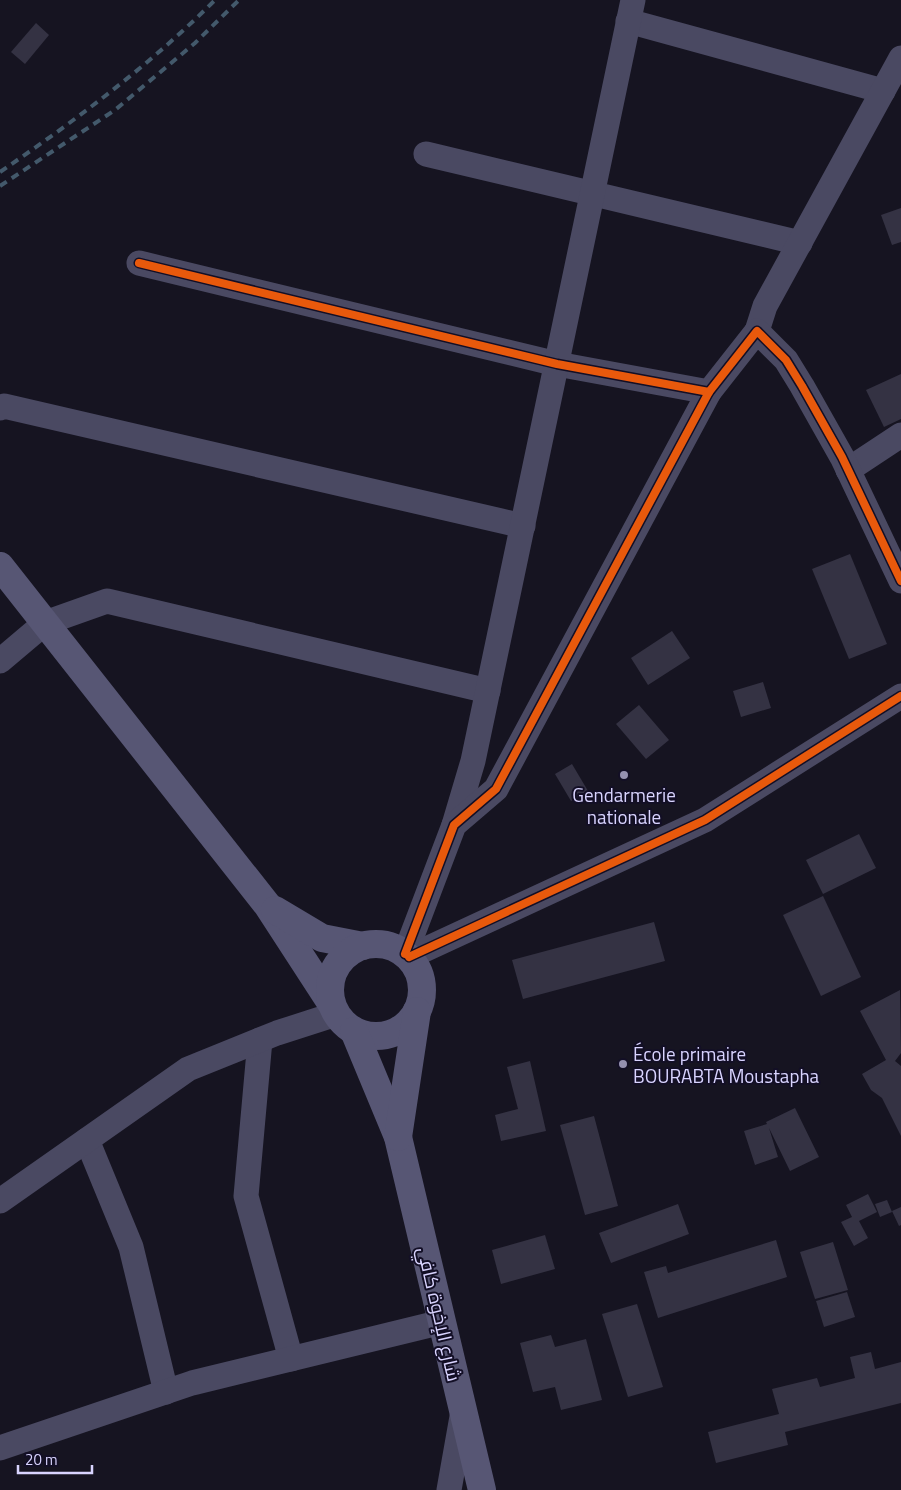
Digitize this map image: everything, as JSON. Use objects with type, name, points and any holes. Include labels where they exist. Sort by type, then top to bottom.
[{"type":"main road","points":[[0,566],[268,906],[341,1016],[368,1035],[382,1036],[396,1031],[408,1023],[417,1011]]},
{"type":"main road","points":[[268,906],[322,938],[362,946],[377,944],[392,946],[407,955],[417,969],[422,982],[422,997],[417,1011],[398,1137]]},
{"type":"main road","points":[[362,946],[350,952],[339,962],[332,974],[330,988],[341,1016],[398,1137]]},
{"type":"main road","name":"شارع الإخوة كافي","points":[[398,1137],[482,1490]]},
{"type":"street","points":[[407,955],[454,825],[473,761],[630,10],[883,91]]},
{"type":"street","points":[[454,825],[496,789],[709,392],[756,331],[765,306],[901,58]]},
{"type":"street","points":[[426,154],[800,243]]},
{"type":"street","points":[[139,263],[557,364],[709,392]]},
{"type":"street","points":[[756,331],[786,360],[848,470],[901,581]]},
{"type":"street","points":[[0,408],[4,406],[523,526]]},
{"type":"street","points":[[848,470],[901,435]]},
{"type":"street","points":[[0,661],[45,623],[107,602],[488,691]]},
{"type":"street","points":[[407,955],[705,820],[901,696]]},
{"type":"street","points":[[0,1201],[188,1069],[260,1040],[341,1016]]},
{"type":"street","points":[[260,1040],[246,1196],[291,1359]]},
{"type":"street","points":[[87,1140],[131,1247],[166,1392]]},
{"type":"street","points":[[0,1448],[192,1383],[442,1322]]},
{"type":"street","points":[[449,1490],[466,1423]]},
{"type":"building","points":[[36,23],[49,35],[25,64],[11,52]]},
{"type":"building","points":[[901,208],[901,242],[892,245],[881,215]]},
{"type":"building","points":[[901,374],[901,419],[884,427],[866,390]]},
{"type":"building","points":[[850,554],[887,644],[849,659],[812,569]]},
{"type":"building","points":[[672,631],[690,658],[648,685],[631,658]]},
{"type":"building","points":[[763,682],[771,708],[741,717],[733,691]]},
{"type":"building","points":[[639,705],[669,740],[646,759],[616,724]]},
{"type":"building","points":[[572,764],[588,791],[571,801],[555,774]]},
{"type":"building","points":[[859,834],[876,868],[823,894],[806,860]]},
{"type":"building","points":[[823,896],[861,977],[821,996],[783,915]]},
{"type":"building","points":[[654,922],[665,961],[523,999],[512,960]]},
{"type":"building","points":[[900,990],[901,1053],[895,1061],[901,1066],[901,1136],[882,1098],[871,1090],[862,1074],[886,1060],[860,1011]]},
{"type":"building","points":[[530,1061],[546,1131],[501,1141],[495,1115],[518,1109],[507,1067]]},
{"type":"building","points":[[795,1108],[819,1157],[790,1171],[769,1128],[778,1157],[755,1165],[744,1131],[767,1124],[766,1122]]},
{"type":"building","points":[[594,1116],[618,1206],[585,1215],[560,1125]]},
{"type":"building","points":[[868,1194],[877,1212],[859,1221],[868,1238],[854,1246],[841,1222],[852,1217],[846,1205]]},
{"type":"building","points":[[887,1200],[892,1212],[880,1217],[875,1204]]},
{"type":"building","points":[[678,1204],[689,1234],[611,1263],[599,1233]]},
{"type":"building","points":[[901,1207],[901,1225],[899,1226],[892,1211]]},
{"type":"building","points":[[545,1235],[555,1269],[501,1284],[492,1250]]},
{"type":"building","points":[[776,1240],[787,1277],[658,1318],[644,1272],[666,1266],[668,1273]]},
{"type":"building","points":[[833,1242],[848,1290],[815,1299],[800,1252]]},
{"type":"building","points":[[847,1292],[855,1317],[824,1327],[816,1301]]},
{"type":"building","points":[[637,1304],[663,1387],[628,1397],[602,1314]]},
{"type":"building","points":[[551,1335],[555,1347],[586,1339],[602,1400],[561,1410],[555,1387],[533,1392],[520,1343]]},
{"type":"building","points":[[871,1352],[875,1369],[901,1362],[901,1403],[785,1432],[788,1445],[716,1463],[708,1432],[779,1414],[772,1389],[817,1378],[820,1387],[855,1378],[850,1357]]},
{"type":"railway","points":[[0,172],[112,91],[165,47],[215,0]]},
{"type":"railway","points":[[0,186],[115,110],[195,43],[239,0]]},
{"type":"cycle path","points":[[139,263],[557,364],[709,392]]},
{"type":"cycle path","points":[[405,954],[454,825],[496,789],[709,392],[757,331],[786,360],[802,386],[842,457],[901,581]]},
{"type":"cycle path","points":[[409,957],[705,820],[901,696]]},
{"type":"place","name":"Gendarmerie nationale","points":[[624,775]]},
{"type":"place","name":"École primaire BOURABTA Moustapha","points":[[623,1064]]}]
